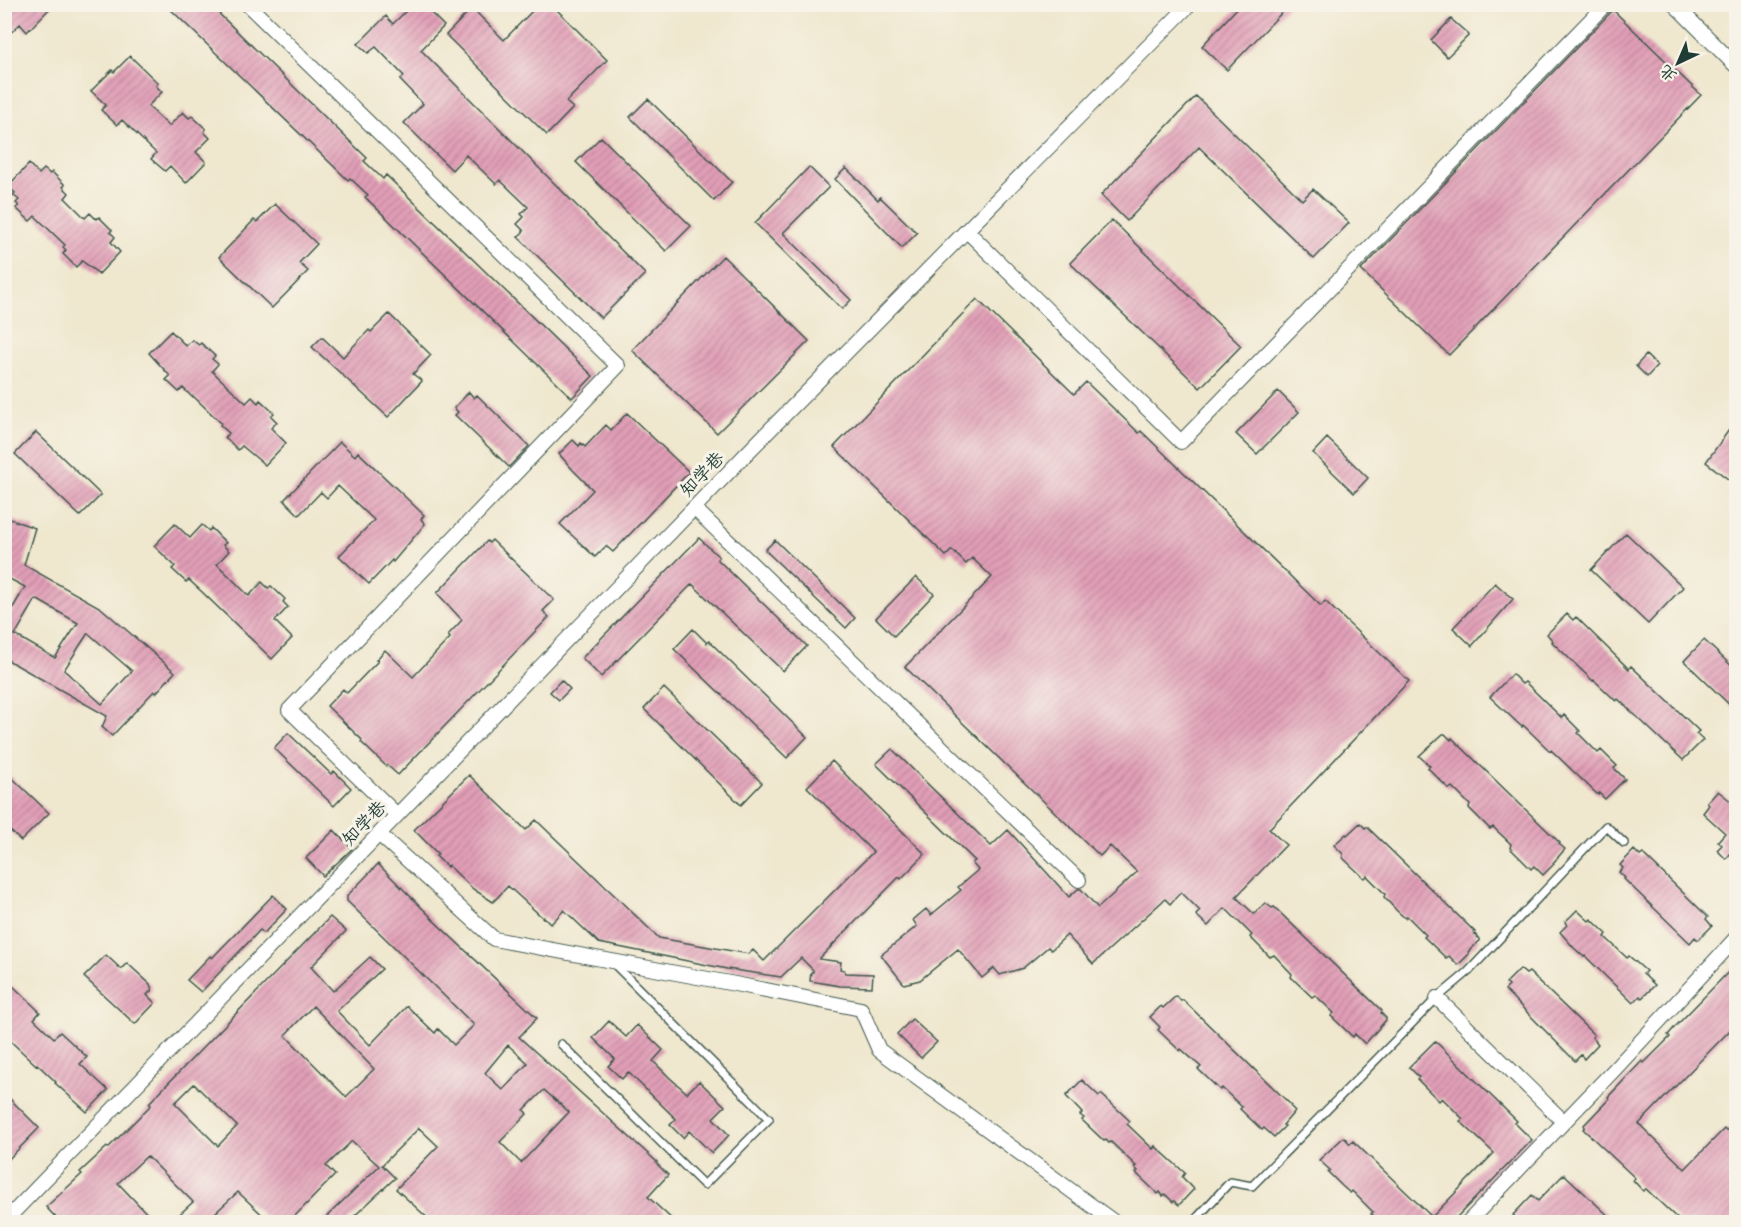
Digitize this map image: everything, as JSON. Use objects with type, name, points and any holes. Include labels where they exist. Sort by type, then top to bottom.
[{"type":"street","points":[[247,4],[618,366],[289,710],[398,815]]},
{"type":"street","name":"知学巷","points":[[4,1222],[750,450],[1190,4]]},
{"type":"street","points":[[967,231],[1181,442],[1606,4]]},
{"type":"street","points":[[1674,4],[1737,66]]},
{"type":"street","points":[[694,508],[1079,880]]},
{"type":"street","points":[[379,834],[494,939],[861,1009],[879,1050],[1114,1222]]},
{"type":"street","points":[[1468,1222],[1737,938]]},
{"type":"street","points":[[1437,998],[1564,1122]]},
{"type":"lane","points":[[1194,1221],[1230,1182],[1252,1186],[1437,998],[1468,972],[1606,826],[1624,843]]},
{"type":"lane","points":[[561,1044],[704,1185],[768,1119],[610,961]]},
{"type":"building","points":[[4,4],[54,4],[27,32],[20,24],[4,39]]},
{"type":"building","points":[[165,4],[209,4],[367,158],[364,161],[383,179],[386,175],[593,376],[572,398],[365,197],[368,195],[350,178],[348,180]]},
{"type":"building","points":[[413,4],[422,4],[444,26],[421,50],[645,274],[601,318],[518,237],[524,231],[517,224],[524,217],[521,214],[528,207],[500,180],[496,184],[466,155],[452,170],[404,123],[423,104],[400,80],[404,76],[376,47],[368,53],[358,44],[386,16],[393,24]]},
{"type":"building","points":[[539,4],[551,4],[607,60],[566,102],[573,108],[547,135],[446,35],[472,8],[504,40]]},
{"type":"building","points":[[1241,4],[1290,4],[1227,70],[1202,46]]},
{"type":"building","points":[[1613,10],[1701,95],[1449,355],[1361,270]]},
{"type":"building","points":[[1451,19],[1469,35],[1447,57],[1431,40]]},
{"type":"building","points":[[130,56],[158,83],[156,86],[162,92],[148,106],[169,126],[183,112],[189,118],[192,116],[206,129],[204,132],[210,138],[196,152],[206,162],[186,183],[170,166],[165,171],[151,159],[156,153],[122,120],[117,125],[101,110],[106,105],[91,91]]},
{"type":"building","points":[[1196,96],[1302,200],[1313,189],[1349,223],[1314,259],[1199,147],[1127,221],[1101,195]]},
{"type":"building","points":[[648,99],[732,182],[714,201],[630,117]]},
{"type":"building","points":[[601,137],[691,226],[666,251],[576,162]]},
{"type":"building","points":[[29,164],[39,174],[44,169],[50,174],[52,172],[65,185],[63,187],[69,193],[65,198],[85,218],[90,213],[96,219],[99,217],[112,230],[110,232],[115,237],[111,242],[120,252],[99,274],[82,261],[76,267],[63,254],[66,250],[63,247],[65,245],[35,216],[30,221],[16,208],[19,206],[16,203],[19,200],[8,186]]},
{"type":"building","points":[[809,167],[829,187],[783,233],[851,300],[842,309],[755,223]]},
{"type":"building","points":[[846,168],[878,200],[880,197],[917,233],[902,248],[835,179]]},
{"type":"building","points":[[275,204],[317,244],[299,263],[308,271],[272,308],[219,257],[254,220],[257,222]]},
{"type":"building","points":[[1112,220],[1241,346],[1200,388],[1070,263]]},
{"type":"building","points":[[723,256],[809,341],[717,433],[632,350]]},
{"type":"building","points":[[977,299],[1074,394],[1086,382],[1139,433],[1141,431],[1321,606],[1325,601],[1409,681],[1269,829],[1286,845],[1236,897],[1254,914],[1265,903],[1274,907],[1382,1011],[1386,1020],[1365,1044],[1355,1034],[1353,1037],[1331,1016],[1334,1013],[1315,995],[1312,997],[1291,977],[1292,974],[1274,955],[1270,957],[1225,908],[1208,926],[1196,915],[1200,911],[1181,892],[1170,904],[1165,899],[1093,964],[1067,935],[1051,950],[1048,947],[1023,968],[1000,975],[994,968],[982,978],[958,949],[920,980],[904,984],[881,955],[917,926],[913,920],[926,909],[931,915],[961,890],[958,887],[978,870],[972,863],[975,861],[876,764],[892,749],[991,846],[1008,830],[1069,897],[1081,889],[1098,908],[1137,872],[1110,846],[1100,856],[905,667],[992,577],[972,558],[966,564],[952,550],[946,556],[834,447]]},
{"type":"building","points":[[389,314],[431,355],[413,374],[422,381],[388,417],[312,347],[322,337],[343,357],[369,330],[371,332]]},
{"type":"building","points":[[171,331],[186,346],[192,340],[199,345],[201,343],[215,356],[212,359],[218,364],[212,371],[246,403],[252,397],[258,403],[260,400],[274,413],[271,416],[277,422],[271,428],[286,443],[265,465],[242,446],[238,450],[225,437],[229,433],[220,425],[221,423],[183,388],[179,392],[166,380],[170,376],[149,353]]},
{"type":"building","points":[[1646,355],[1657,366],[1647,377],[1636,366]]},
{"type":"building","points":[[1278,391],[1299,412],[1257,454],[1236,434]]},
{"type":"building","points":[[469,392],[474,398],[477,395],[529,446],[509,467],[455,415],[458,412],[454,408]]},
{"type":"building","points":[[627,413],[689,472],[613,552],[606,546],[595,557],[560,524],[593,490],[559,454],[573,440],[579,446],[581,443],[585,447],[606,425],[611,430]]},
{"type":"building","points":[[1729,430],[1737,439],[1737,486],[1706,462]]},
{"type":"building","points":[[36,432],[101,495],[80,516],[15,454]]},
{"type":"building","points":[[1327,438],[1368,478],[1354,493],[1313,453]]},
{"type":"building","points":[[340,442],[355,456],[358,452],[424,515],[421,519],[425,524],[393,562],[392,560],[369,584],[339,556],[374,520],[338,486],[327,498],[321,492],[299,515],[284,500]]},
{"type":"building","points":[[4,517],[35,528],[24,565],[101,608],[175,672],[112,736],[102,727],[107,716],[4,658],[4,623],[25,587],[4,576]],"holes":[[[36,599],[78,623],[55,658],[15,635]],[[88,633],[132,671],[102,704],[64,670]]]},
{"type":"building","points":[[175,524],[190,538],[202,525],[209,531],[211,528],[226,543],[223,545],[229,551],[217,564],[249,596],[262,582],[268,588],[271,586],[285,599],[283,602],[288,607],[275,621],[292,638],[272,659],[189,580],[186,582],[172,569],[175,566],[154,546]]},
{"type":"building","points":[[1626,533],[1683,587],[1648,624],[1591,570]]},
{"type":"building","points":[[699,538],[719,557],[717,559],[807,646],[783,671],[692,584],[601,677],[582,658]]},
{"type":"building","points":[[492,540],[554,600],[543,611],[549,617],[398,775],[361,742],[362,740],[327,706],[343,689],[347,693],[378,661],[376,660],[385,650],[413,677],[450,638],[448,635],[462,620],[437,593],[487,541],[489,543]]},
{"type":"building","points":[[775,540],[855,618],[846,628],[765,550]]},
{"type":"building","points":[[916,577],[934,594],[894,636],[876,618]]},
{"type":"building","points":[[1495,583],[1513,599],[1472,646],[1453,628]]},
{"type":"building","points":[[1567,614],[1573,620],[1576,617],[1629,669],[1631,666],[1699,731],[1696,734],[1703,740],[1683,760],[1618,699],[1616,701],[1552,642],[1547,634]]},
{"type":"building","points":[[693,629],[707,643],[709,641],[807,737],[787,758],[674,649]]},
{"type":"building","points":[[1704,640],[1737,671],[1737,712],[1684,661]]},
{"type":"building","points":[[1512,674],[1522,684],[1525,682],[1562,718],[1564,715],[1598,753],[1601,750],[1617,766],[1614,768],[1625,779],[1605,799],[1490,697]]},
{"type":"building","points":[[561,680],[570,689],[559,700],[550,692]]},
{"type":"building","points":[[664,688],[762,783],[741,805],[644,709]]},
{"type":"building","points":[[288,733],[331,774],[334,771],[351,788],[334,806],[274,748]]},
{"type":"building","points":[[1443,734],[1451,740],[1452,738],[1565,849],[1543,875],[1534,866],[1531,869],[1510,848],[1511,844],[1493,827],[1490,829],[1469,808],[1470,805],[1452,787],[1449,789],[1419,756]]},
{"type":"building","points":[[832,761],[925,854],[901,879],[899,877],[819,959],[841,962],[840,969],[845,973],[873,974],[872,987],[840,986],[810,981],[813,970],[801,958],[781,977],[727,969],[599,943],[564,910],[551,924],[508,886],[493,902],[473,889],[448,865],[447,867],[436,856],[438,854],[414,830],[469,775],[526,830],[536,820],[659,938],[749,954],[753,950],[764,961],[873,852],[807,787]]},
{"type":"building","points":[[4,770],[49,813],[21,841],[4,825]]},
{"type":"building","points":[[1718,791],[1737,806],[1737,858],[1731,853],[1726,859],[1717,850],[1722,845],[1718,841],[1725,833],[1703,813],[1709,805],[1707,803]]},
{"type":"building","points":[[1360,823],[1365,828],[1367,827],[1475,932],[1479,941],[1458,965],[1449,956],[1446,958],[1424,937],[1426,935],[1407,916],[1405,918],[1397,911],[1384,897],[1385,894],[1367,876],[1364,878],[1343,858],[1343,854],[1334,845]]},
{"type":"building","points":[[334,830],[352,849],[323,876],[306,858]]},
{"type":"building","points":[[1634,850],[1640,856],[1643,854],[1708,917],[1706,919],[1712,926],[1698,940],[1695,937],[1690,943],[1619,872],[1623,868],[1620,865]]},
{"type":"building","points":[[378,864],[432,919],[537,1018],[519,1037],[657,1162],[668,1175],[648,1197],[675,1222],[432,1222],[396,1189],[438,1146],[419,1128],[382,1165],[395,1178],[348,1222],[321,1222],[379,1166],[352,1141],[326,1166],[335,1175],[289,1222],[270,1222],[238,1192],[214,1214],[223,1222],[171,1222],[193,1202],[147,1156],[118,1183],[155,1222],[60,1222],[46,1207],[151,1105],[149,1103],[330,917],[346,931],[311,967],[333,991],[370,957],[382,969],[337,1011],[370,1045],[407,1006],[435,1033],[438,1029],[454,1045],[474,1025],[347,901],[347,896]],"holes":[[[313,1006],[374,1069],[346,1097],[285,1035]],[[508,1045],[528,1063],[503,1090],[485,1073]],[[194,1084],[237,1126],[218,1146],[175,1103]],[[544,1090],[569,1112],[521,1163],[500,1142],[527,1114],[524,1110]]]},
{"type":"building","points":[[273,895],[287,909],[264,933],[260,930],[201,992],[187,980],[210,956],[212,958]]},
{"type":"building","points":[[1577,910],[1607,934],[1605,937],[1627,958],[1629,956],[1646,971],[1643,974],[1655,985],[1642,998],[1640,996],[1633,1003],[1560,932],[1567,925],[1565,922]]},
{"type":"building","points":[[106,955],[121,969],[127,963],[150,984],[152,990],[147,995],[155,1003],[135,1024],[84,977]]},
{"type":"building","points":[[1737,963],[1737,1023],[1639,1124],[1685,1169],[1724,1129],[1726,1131],[1737,1120],[1737,1222],[1681,1222],[1646,1189],[1643,1191],[1633,1180],[1635,1178],[1583,1129],[1584,1125],[1609,1099],[1608,1097],[1642,1061],[1644,1063],[1670,1037],[1668,1035],[1674,1028]]},
{"type":"building","points":[[1520,969],[1526,974],[1529,972],[1594,1035],[1592,1037],[1598,1044],[1584,1059],[1581,1055],[1575,1061],[1505,990],[1509,986],[1506,983]]},
{"type":"building","points":[[13,986],[40,1012],[34,1019],[54,1038],[60,1032],[87,1057],[80,1064],[108,1090],[87,1112],[4,1035],[4,995]]},
{"type":"building","points":[[1176,996],[1181,1001],[1183,1000],[1291,1105],[1295,1111],[1274,1137],[1264,1128],[1262,1130],[1240,1109],[1242,1107],[1198,1069],[1201,1067],[1158,1030],[1160,1027],[1150,1017]]},
{"type":"building","points":[[912,1019],[937,1042],[921,1058],[897,1034]]},
{"type":"building","points":[[609,1021],[626,1037],[637,1025],[663,1050],[653,1061],[670,1078],[687,1093],[699,1081],[725,1106],[713,1118],[729,1135],[712,1153],[689,1131],[683,1138],[670,1125],[676,1119],[628,1072],[622,1079],[608,1066],[615,1059],[593,1038]]},
{"type":"building","points":[[1435,1041],[1517,1121],[1515,1123],[1532,1140],[1452,1222],[1380,1222],[1371,1214],[1373,1212],[1352,1191],[1350,1193],[1342,1186],[1319,1160],[1344,1137],[1350,1144],[1353,1141],[1432,1217],[1494,1153],[1460,1121],[1463,1119],[1442,1098],[1439,1101],[1417,1079],[1419,1077],[1409,1067]]},
{"type":"building","points":[[1082,1080],[1130,1121],[1127,1124],[1153,1149],[1155,1146],[1185,1173],[1182,1177],[1194,1189],[1179,1205],[1165,1194],[1163,1196],[1160,1192],[1158,1194],[1136,1173],[1138,1171],[1134,1167],[1136,1166],[1111,1142],[1104,1141],[1082,1120],[1084,1118],[1080,1115],[1082,1113],[1066,1096]]},
{"type":"building","points":[[4,1093],[39,1128],[4,1164]]},
{"type":"building","points":[[1564,1174],[1615,1222],[1521,1222],[1513,1215],[1532,1195],[1538,1201]]}]
